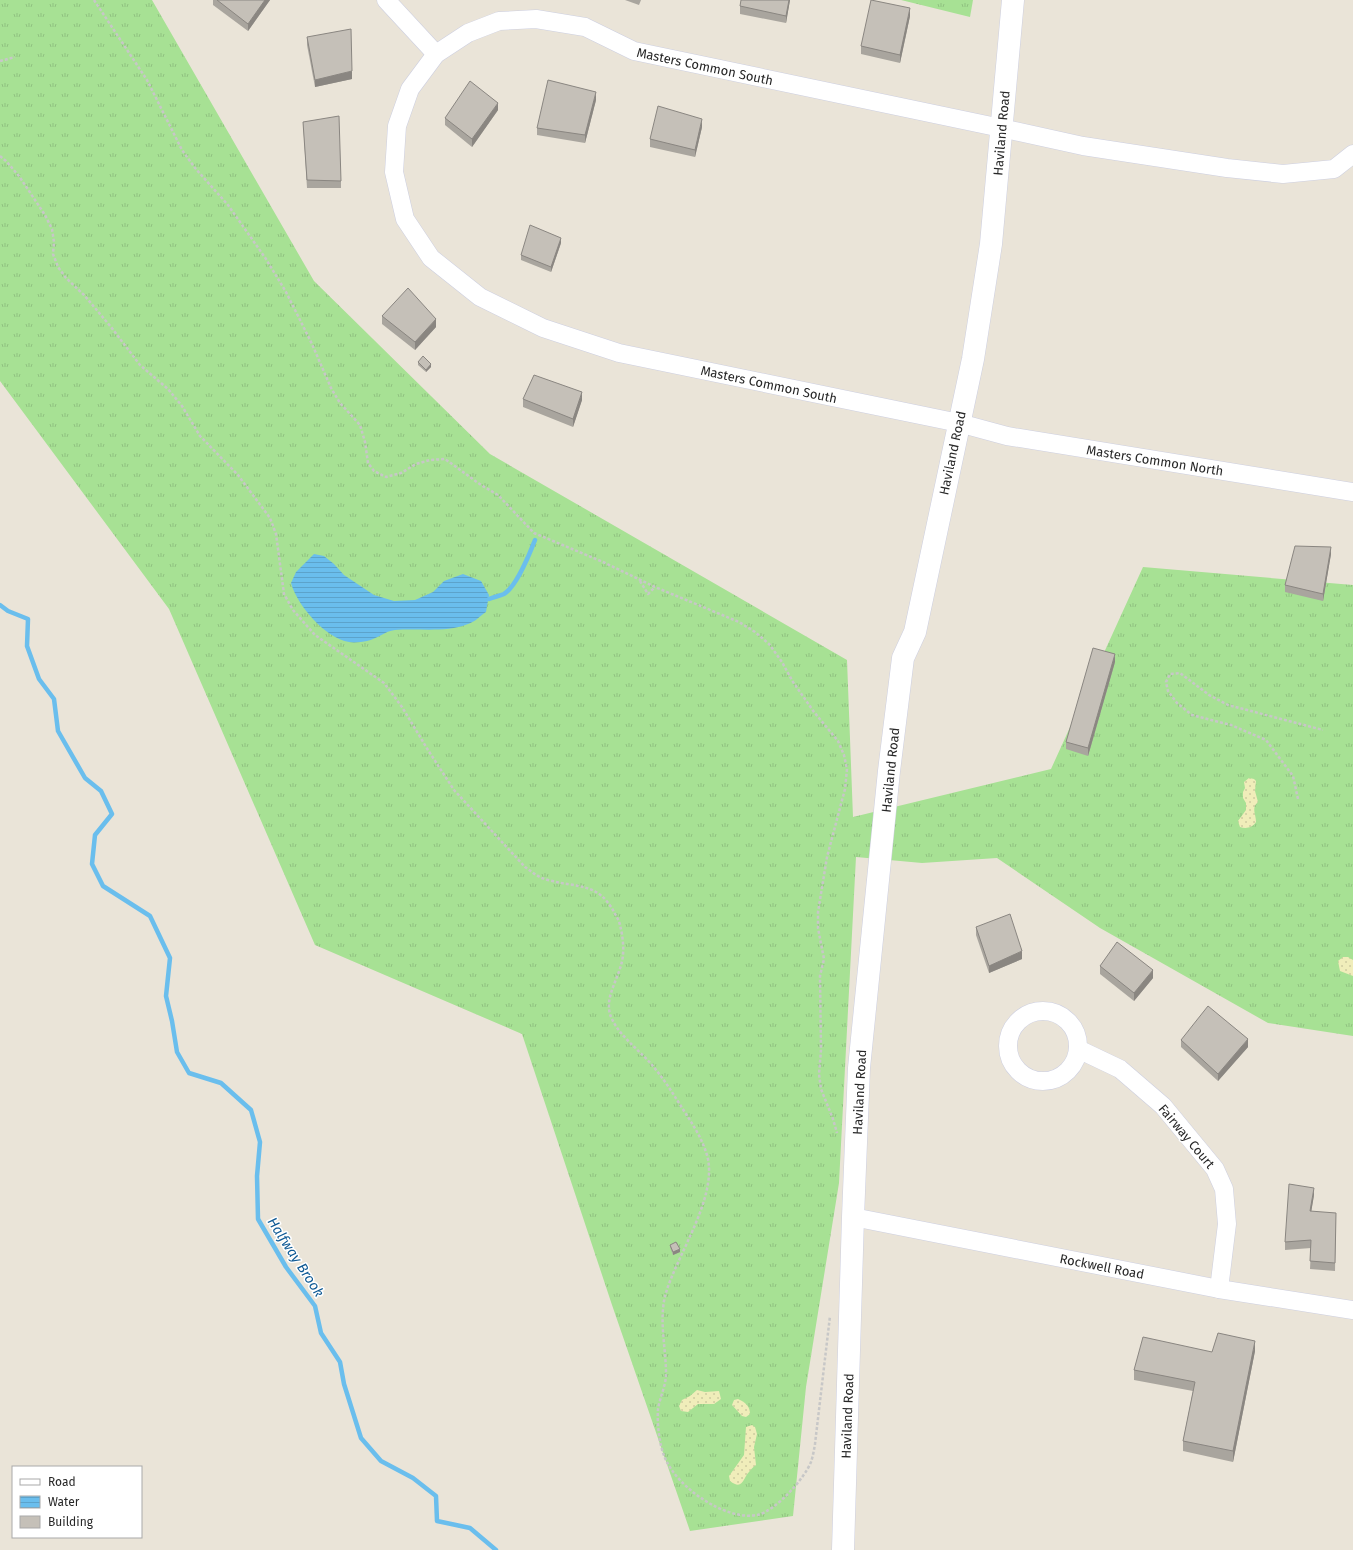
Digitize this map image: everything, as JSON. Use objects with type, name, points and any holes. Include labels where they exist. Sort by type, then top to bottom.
[{"type":"street","points":[[386,0],[436,54]]},
{"type":"street","name":"Haviland Road","points":[[843,1550],[859,1068],[889,771],[903,658],[915,632],[973,359],[991,244],[1013,0]]},
{"type":"street","name":"Masters Common South","points":[[959,423],[619,353],[543,328],[480,297],[431,258],[405,219],[394,172],[397,126],[410,89],[436,54],[468,32],[499,20],[536,19],[586,27],[634,51],[1001,128]]},
{"type":"street","points":[[1001,128],[1084,146],[1227,168],[1283,174],[1334,169],[1353,154]]},
{"type":"street","name":"Masters Common North","points":[[959,423],[1007,436],[1353,492]]},
{"type":"street","name":"Fairway Court","points":[[1078,1049],[1120,1069],[1163,1106],[1215,1169],[1224,1189],[1227,1224],[1219,1289]]},
{"type":"street","name":"Rockwell Road","points":[[853,1217],[1219,1289],[1353,1310]]},
{"type":"path","points":[[94,0],[147,80],[182,150],[195,168],[228,205],[266,259],[286,292],[312,344],[331,388],[340,403],[360,425],[365,442],[368,463],[374,471],[386,477],[401,473],[416,464],[430,460],[445,459],[481,485],[498,495],[534,533],[603,562],[655,587],[739,622],[755,632],[769,644],[814,712],[838,741],[844,755],[847,769],[845,789],[827,857],[818,920],[818,928],[824,959],[820,976],[821,1050],[819,1074],[821,1089],[833,1119],[837,1137]]},
{"type":"path","points":[[0,61],[15,57]]},
{"type":"path","points":[[0,156],[19,176],[45,215],[52,229],[54,242],[53,254],[58,267],[66,278],[84,294],[140,365],[168,390],[182,406],[200,436],[238,474],[270,518],[276,534],[284,594],[293,610],[315,635],[384,683],[402,707],[454,790],[525,867],[536,876],[547,880],[595,891],[605,898],[620,922],[623,942],[622,963],[610,997],[608,1010],[612,1021],[619,1031],[652,1064],[675,1096],[695,1127],[703,1143],[708,1160],[708,1176],[705,1194],[698,1218],[672,1277],[665,1298],[663,1328],[666,1376],[658,1410],[661,1448],[665,1460],[684,1484],[697,1497],[725,1511],[756,1515],[777,1504],[802,1477],[811,1462],[816,1444],[831,1310]]},
{"type":"path","points":[[640,580],[648,594],[655,587]]},
{"type":"path","points":[[1298,799],[1293,776],[1266,740],[1231,725],[1192,715],[1177,703],[1168,691],[1166,682],[1170,674],[1180,674],[1209,695],[1228,705],[1323,730]]},
{"type":"green space","points":[[0,0],[152,0],[314,281],[490,454],[847,660],[853,817],[1051,769],[1143,567],[1353,585],[1353,1036],[1268,1023],[1100,928],[997,858],[922,863],[856,857],[839,1183],[806,1387],[793,1516],[690,1531],[612,1305],[522,1034],[315,945],[169,609],[0,381]]},
{"type":"green space","points":[[901,0],[973,0],[970,17]]},
{"type":"sand","points":[[1249,778],[1256,781],[1255,791],[1258,802],[1254,809],[1256,822],[1249,828],[1244,828],[1240,827],[1238,821],[1246,810],[1243,792],[1245,788],[1244,782]]},
{"type":"sand","points":[[1343,957],[1348,957],[1353,960],[1353,976],[1340,971],[1338,961]]},
{"type":"sand","points":[[697,1390],[705,1392],[719,1391],[721,1399],[714,1404],[698,1404],[688,1412],[681,1411],[679,1406],[682,1400]]},
{"type":"sand","points":[[738,1399],[745,1403],[749,1409],[750,1414],[746,1417],[742,1416],[732,1405],[734,1400]]},
{"type":"sand","points":[[752,1425],[755,1427],[757,1434],[754,1447],[756,1465],[740,1484],[734,1484],[730,1481],[729,1476],[744,1455],[746,1427]]},
{"type":"water","points":[[314,554],[324,556],[344,575],[374,595],[394,601],[415,600],[433,592],[444,581],[463,574],[481,581],[489,595],[486,612],[471,623],[459,627],[432,630],[395,630],[371,640],[360,642],[351,642],[340,639],[331,634],[313,619],[299,601],[291,583],[296,572]]},
{"type":"building","points":[[217,0],[265,0],[248,24]]},
{"type":"building","points":[[741,0],[789,0],[786,16],[740,6]]},
{"type":"building","points":[[871,0],[910,8],[900,55],[861,46]]},
{"type":"building","points":[[351,29],[352,71],[315,80],[307,37]]},
{"type":"building","points":[[548,80],[596,92],[585,135],[537,128]]},
{"type":"building","points":[[470,81],[498,103],[472,139],[445,118]]},
{"type":"building","points":[[658,106],[702,119],[695,150],[650,139]]},
{"type":"building","points":[[339,116],[341,181],[307,180],[303,122]]},
{"type":"building","points":[[530,225],[561,238],[551,267],[521,255]]},
{"type":"building","points":[[408,288],[436,319],[415,342],[382,316]]},
{"type":"building","points":[[423,356],[431,364],[426,370],[418,362]]},
{"type":"building","points":[[534,375],[582,392],[573,419],[523,399]]},
{"type":"building","points":[[1295,546],[1331,547],[1323,594],[1285,585]]},
{"type":"building","points":[[1093,648],[1115,654],[1088,748],[1066,742]]},
{"type":"building","points":[[1010,914],[1022,951],[989,966],[976,927]]},
{"type":"building","points":[[1117,942],[1153,970],[1134,993],[1100,966]]},
{"type":"building","points":[[1208,1006],[1248,1039],[1218,1074],[1181,1040]]},
{"type":"building","points":[[1289,1184],[1314,1188],[1310,1211],[1336,1213],[1335,1263],[1310,1261],[1311,1240],[1285,1242]]},
{"type":"building","points":[[676,1242],[680,1249],[673,1252],[670,1245]]},
{"type":"building","points":[[1218,1333],[1255,1341],[1233,1451],[1183,1441],[1195,1382],[1134,1370],[1143,1337],[1212,1352]]},
{"type":"waterway","points":[[489,599],[504,594],[509,590],[522,569],[535,540]]},
{"type":"waterway","name":"Halfway Brook","points":[[0,605],[8,611],[28,619],[27,646],[39,679],[54,699],[58,731],[85,778],[101,791],[112,814],[95,835],[92,864],[103,886],[150,916],[170,958],[166,996],[177,1052],[189,1073],[221,1083],[251,1110],[260,1142],[257,1176],[258,1219],[286,1267],[315,1306],[321,1333],[340,1362],[344,1384],[361,1438],[381,1461],[413,1478],[436,1496],[437,1521],[470,1528],[496,1550]]}]
